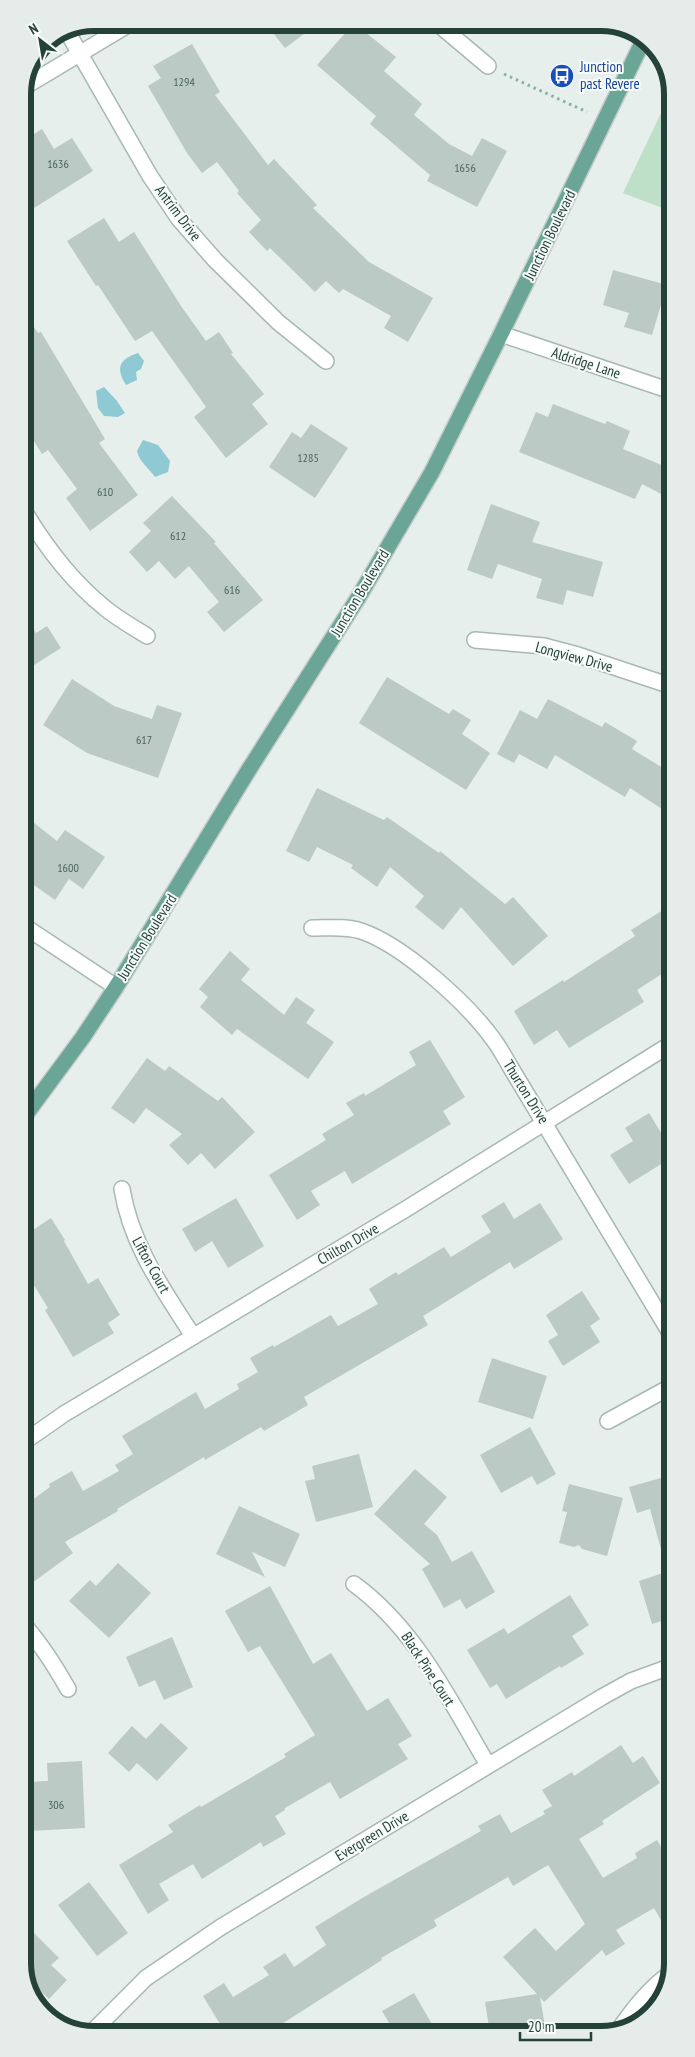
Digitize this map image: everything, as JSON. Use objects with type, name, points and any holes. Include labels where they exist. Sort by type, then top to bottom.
[{"type":"main road","name":"Junction Boulevard","points":[[31,1108],[83,1037],[116,987],[248,771],[358,598],[432,472],[641,46]]},
{"type":"street","points":[[32,82],[116,31]]},
{"type":"street","points":[[446,31],[488,66]]},
{"type":"street","name":"Antrim Drive","points":[[70,36],[150,176],[180,219],[215,260],[271,315],[326,361]]},
{"type":"street","name":"Aldridge Lane","points":[[501,334],[664,390]]},
{"type":"street","points":[[31,523],[67,572],[105,609],[147,636]]},
{"type":"street","name":"Longview Drive","points":[[475,640],[544,646],[578,655],[664,684]]},
{"type":"street","name":"Thurton Drive","points":[[312,928],[335,927],[361,931],[388,944],[415,964],[469,1011],[492,1038],[545,1122],[664,1323]]},
{"type":"street","points":[[31,931],[116,987]]},
{"type":"street","name":"Chilton Drive","points":[[31,1437],[64,1414],[377,1227],[664,1048]]},
{"type":"street","name":"Lifton Court","points":[[122,1189],[126,1212],[145,1259],[193,1336]]},
{"type":"street","points":[[608,1421],[664,1390]]},
{"type":"street","name":"Black Pine Court","points":[[354,1584],[375,1599],[395,1619],[416,1646],[488,1765]]},
{"type":"street","points":[[31,1632],[54,1664],[68,1689]]},
{"type":"street","name":"Evergreen Drive","points":[[97,2026],[146,1978],[221,1927],[488,1765],[631,1681],[664,1669]]},
{"type":"street","points":[[625,2021],[654,1985],[661,1980]]},
{"type":"path","points":[[488,66],[606,120]]},
{"type":"green space","points":[[664,107],[664,209],[623,193]]},
{"type":"water","points":[[138,353],[144,361],[141,369],[136,372],[137,380],[126,385],[120,369],[121,364],[127,358]]},
{"type":"water","points":[[104,387],[125,413],[118,417],[104,416],[98,408],[96,391]]},
{"type":"water","points":[[143,440],[158,445],[170,461],[168,472],[155,477],[142,462],[137,451]]},
{"type":"building","points":[[271,31],[308,31],[285,48]]},
{"type":"building","points":[[347,31],[364,31],[396,57],[384,71],[422,104],[414,115],[449,144],[472,156],[482,138],[507,151],[477,207],[427,181],[430,175],[370,124],[376,116],[317,65]]},
{"type":"building","points":[[192,44],[220,92],[215,95],[268,165],[274,159],[317,205],[313,208],[369,262],[433,298],[408,342],[384,328],[391,316],[343,289],[339,293],[326,281],[315,292],[270,248],[267,251],[249,232],[261,220],[237,193],[239,191],[217,162],[202,173],[187,153],[148,86],[161,78],[153,66]]},
{"type":"building","points":[[42,129],[54,149],[72,138],[93,171],[31,210],[31,136]]},
{"type":"building","points":[[104,218],[119,242],[134,232],[181,306],[206,341],[219,332],[233,353],[231,354],[264,394],[252,404],[268,424],[226,458],[194,417],[206,407],[152,331],[135,341],[67,241]]},
{"type":"building","points":[[613,270],[664,284],[664,295],[652,335],[624,327],[629,313],[603,305]]},
{"type":"building","points":[[31,322],[38,333],[41,332],[105,439],[99,443],[138,495],[90,531],[66,498],[77,489],[48,450],[42,454],[31,436]]},
{"type":"building","points":[[553,404],[605,424],[607,421],[630,431],[623,449],[664,466],[664,495],[642,484],[635,499],[519,452],[536,412],[548,417]]},
{"type":"building","points":[[311,424],[348,448],[315,498],[269,467],[292,432],[301,438]]},
{"type":"building","points":[[172,496],[216,542],[214,543],[263,600],[224,632],[207,612],[219,602],[189,566],[175,579],[159,561],[147,572],[129,552],[151,531],[143,523]]},
{"type":"building","points":[[491,504],[540,522],[532,542],[603,562],[593,597],[567,590],[563,605],[536,598],[542,579],[498,564],[492,579],[467,570]]},
{"type":"building","points":[[31,625],[36,633],[47,626],[61,648],[31,667]]},
{"type":"building","points":[[387,677],[449,714],[453,709],[471,720],[462,734],[490,753],[466,790],[359,723]]},
{"type":"building","points":[[72,679],[114,706],[152,719],[157,705],[182,713],[158,778],[87,753],[43,725]]},
{"type":"building","points":[[548,699],[602,727],[605,722],[637,741],[632,749],[664,769],[664,810],[630,788],[625,797],[555,755],[547,769],[519,754],[514,763],[497,754],[520,710],[537,719]]},
{"type":"building","points":[[317,788],[384,820],[387,817],[439,853],[440,851],[505,904],[513,897],[548,936],[513,966],[461,907],[443,930],[415,907],[424,896],[390,867],[377,887],[351,868],[353,865],[317,847],[309,862],[286,851]]},
{"type":"building","points":[[31,821],[57,841],[65,830],[105,857],[83,889],[69,879],[55,900],[31,883]]},
{"type":"building","points":[[664,909],[664,973],[637,990],[644,1002],[569,1048],[557,1030],[534,1045],[514,1011],[563,980],[564,982],[635,936],[631,930]]},
{"type":"building","points":[[230,951],[250,969],[241,980],[284,1015],[296,997],[315,1010],[306,1023],[334,1042],[308,1079],[237,1029],[232,1035],[200,1007],[208,997],[199,989]]},
{"type":"building","points":[[430,1040],[465,1097],[443,1111],[451,1124],[352,1184],[345,1171],[311,1191],[320,1205],[297,1220],[269,1175],[326,1140],[322,1134],[354,1115],[346,1103],[364,1093],[365,1096],[416,1065],[409,1052]]},
{"type":"building","points":[[147,1058],[165,1071],[169,1066],[218,1101],[222,1097],[255,1132],[215,1169],[201,1153],[188,1165],[169,1145],[182,1134],[146,1108],[134,1124],[111,1108]]},
{"type":"building","points":[[649,1113],[664,1138],[664,1162],[629,1184],[610,1155],[633,1141],[625,1128]]},
{"type":"building","points":[[236,1198],[264,1246],[228,1268],[212,1241],[195,1252],[182,1229]]},
{"type":"building","points":[[504,1202],[514,1219],[540,1203],[563,1239],[514,1269],[510,1262],[423,1316],[428,1325],[304,1397],[308,1405],[264,1431],[261,1427],[205,1460],[204,1457],[65,1542],[73,1553],[32,1583],[31,1501],[50,1487],[49,1484],[72,1471],[83,1491],[119,1471],[115,1465],[133,1454],[122,1436],[196,1392],[205,1409],[239,1389],[237,1384],[258,1372],[250,1358],[273,1345],[274,1347],[331,1315],[338,1326],[378,1304],[369,1289],[396,1272],[398,1275],[444,1247],[451,1257],[491,1232],[481,1216]]},
{"type":"building","points":[[51,1218],[88,1284],[98,1278],[120,1315],[108,1323],[114,1333],[73,1357],[45,1310],[48,1308],[31,1280],[31,1231]]},
{"type":"building","points":[[582,1291],[600,1319],[590,1326],[600,1342],[563,1366],[548,1341],[558,1335],[546,1315]]},
{"type":"building","points":[[492,1358],[547,1376],[533,1419],[478,1402]]},
{"type":"building","points":[[530,1427],[556,1474],[537,1485],[532,1476],[501,1493],[480,1455]]},
{"type":"building","points":[[359,1454],[373,1507],[316,1522],[305,1481],[315,1479],[312,1466]]},
{"type":"building","points":[[415,1469],[447,1497],[424,1524],[437,1535],[452,1562],[472,1551],[495,1592],[466,1609],[460,1599],[444,1608],[422,1569],[430,1564],[374,1514]]},
{"type":"building","points":[[664,1477],[664,1561],[650,1509],[637,1513],[629,1487]]},
{"type":"building","points":[[569,1484],[623,1498],[607,1556],[582,1549],[579,1545],[574,1547],[559,1543],[567,1512],[562,1511]]},
{"type":"building","points":[[239,1506],[300,1534],[285,1567],[252,1552],[265,1577],[216,1554]]},
{"type":"building","points":[[118,1563],[151,1593],[109,1638],[69,1601],[90,1580],[96,1586]]},
{"type":"building","points":[[664,1573],[664,1620],[652,1624],[639,1581]]},
{"type":"building","points":[[270,1586],[313,1664],[331,1653],[367,1711],[388,1698],[412,1736],[398,1744],[408,1759],[340,1799],[330,1782],[285,1808],[285,1810],[275,1816],[286,1834],[263,1847],[261,1842],[202,1879],[193,1864],[159,1884],[169,1900],[148,1914],[119,1865],[173,1832],[168,1825],[286,1757],[284,1754],[315,1735],[260,1646],[248,1652],[225,1611]]},
{"type":"building","points":[[570,1595],[589,1625],[572,1636],[584,1654],[561,1668],[560,1666],[506,1699],[497,1684],[490,1688],[467,1650],[504,1628],[508,1634]]},
{"type":"building","points":[[172,1637],[193,1687],[164,1700],[155,1680],[139,1687],[126,1657]]},
{"type":"building","points":[[161,1723],[188,1748],[157,1781],[137,1763],[129,1772],[108,1753],[132,1726],[146,1739]]},
{"type":"building","points":[[621,1745],[633,1763],[643,1756],[660,1783],[602,1821],[604,1824],[579,1839],[603,1878],[637,1858],[635,1853],[657,1840],[664,1852],[664,1925],[654,1908],[616,1930],[625,1944],[606,1956],[602,1950],[544,2002],[540,1997],[545,2026],[489,2026],[485,2002],[537,1994],[503,1957],[535,1928],[556,1951],[585,1924],[548,1865],[513,1886],[508,1877],[434,1920],[437,1926],[381,1958],[382,1960],[279,2026],[221,2026],[203,1996],[224,1983],[233,1997],[269,1975],[263,1967],[285,1953],[294,1967],[326,1945],[315,1927],[481,1831],[478,1826],[500,1814],[511,1833],[545,1814],[543,1811],[552,1806],[542,1790],[572,1772],[574,1776]]},
{"type":"building","points":[[82,1761],[85,1828],[31,1831],[31,1782],[48,1781],[47,1763]]},
{"type":"building","points":[[89,1882],[128,1933],[97,1956],[58,1905]]},
{"type":"building","points":[[31,1930],[59,1958],[51,1965],[67,1980],[49,1999],[36,1986],[33,1979]]},
{"type":"building","points":[[414,1993],[433,2026],[391,2026],[382,2011]]},
{"type":"place","name":"Junction past Revere","points":[[562,76]]}]
